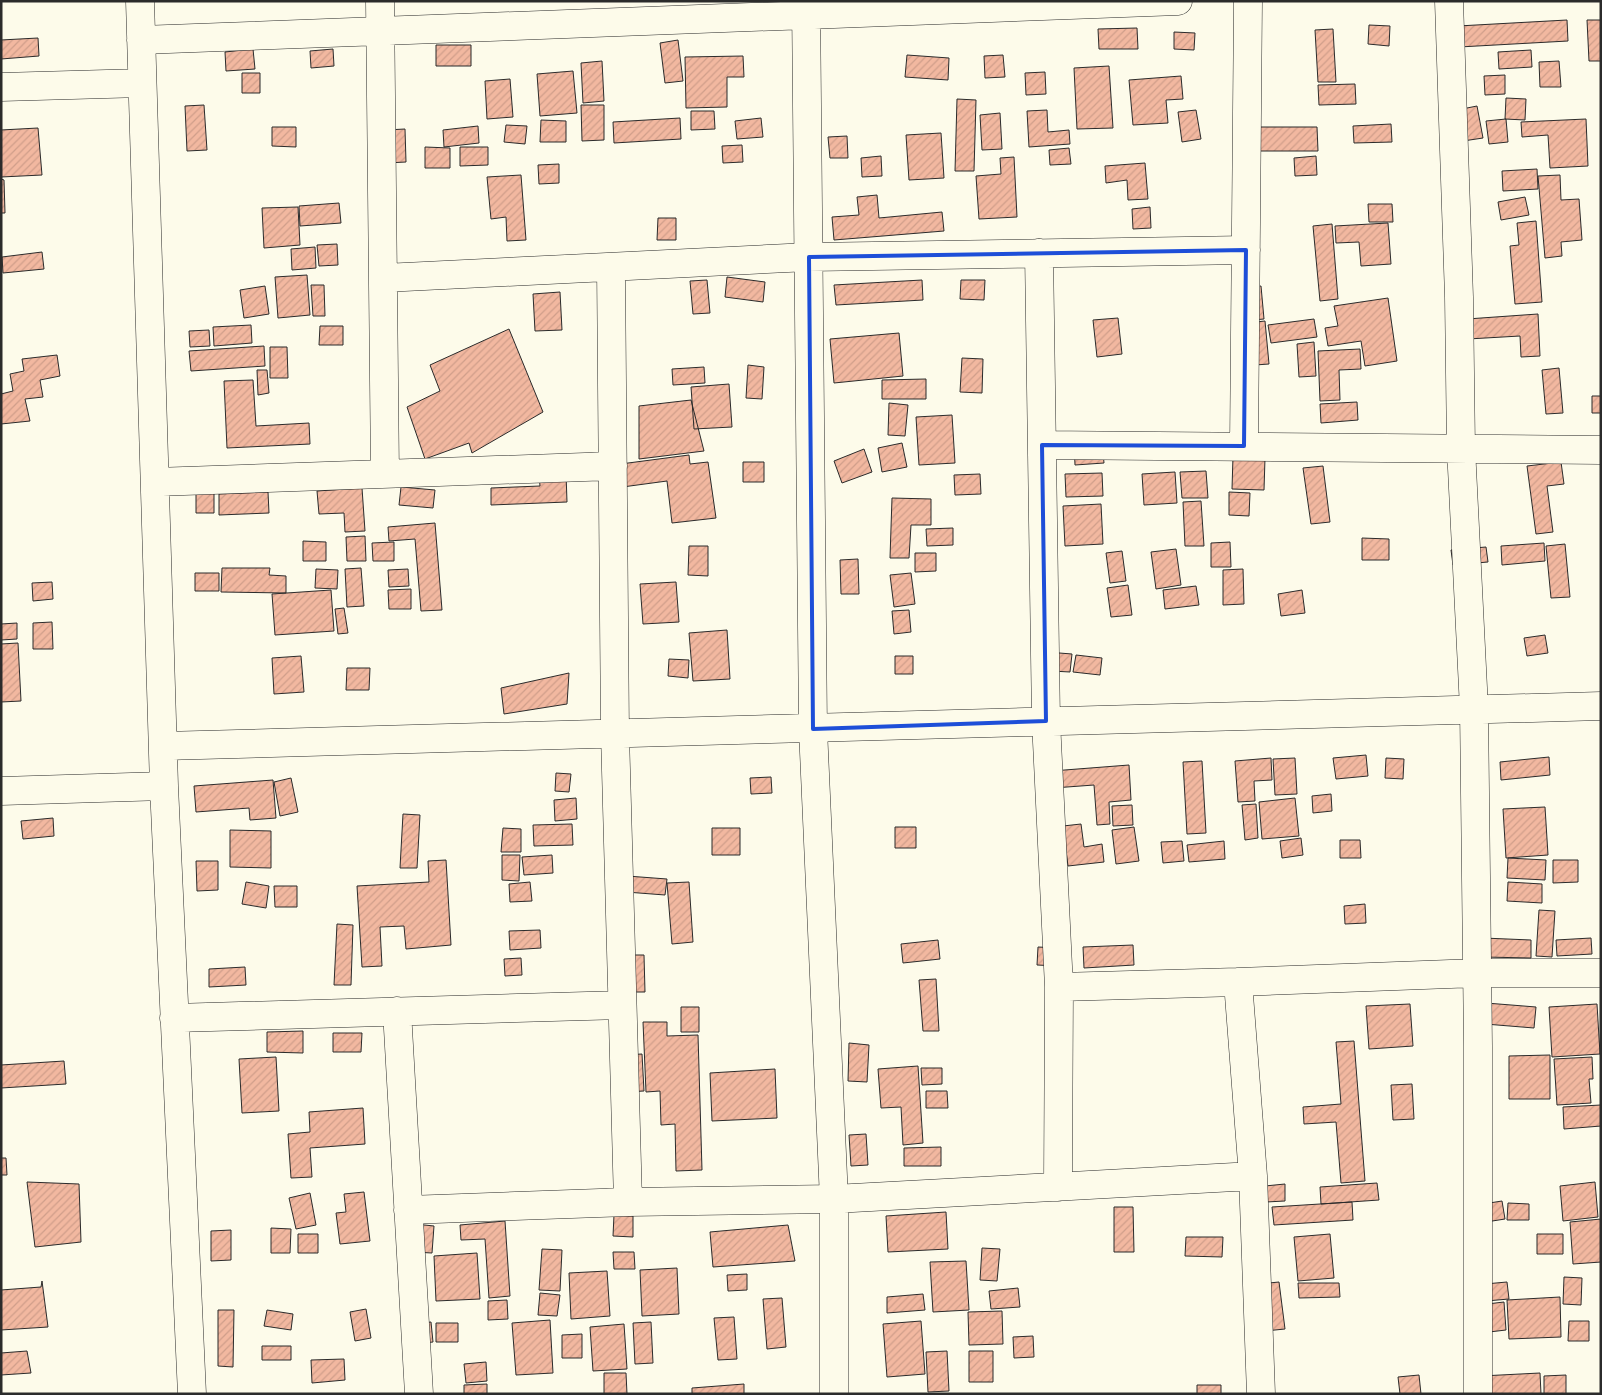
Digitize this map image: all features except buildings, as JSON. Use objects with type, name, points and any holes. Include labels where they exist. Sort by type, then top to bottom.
[{"type":"street","points":[[140,1],[164,786],[192,1394]]},
{"type":"street","points":[[380,1],[385,474]]},
{"type":"street","points":[[141,40],[381,31],[806,8],[1178,1]]},
{"type":"street","points":[[1244,446],[1248,1]]},
{"type":"street","points":[[1450,1],[1459,297],[1460,448],[1474,708],[1478,1394]]},
{"type":"street","points":[[806,8],[813,728],[834,1199],[834,1394]]},
{"type":"street","points":[[1,87],[142,83]]},
{"type":"street","points":[[384,278],[809,257],[1246,250]]},
{"type":"street","points":[[1040,253],[1046,721],[1059,987],[1058,1188]]},
{"type":"street","points":[[611,267],[615,734],[628,1202]]},
{"type":"street","points":[[1042,444],[1601,450]]},
{"type":"street","points":[[155,482],[613,466]]},
{"type":"street","points":[[163,746],[1474,708],[1601,706]]},
{"type":"street","points":[[1,791],[164,786]]},
{"type":"street","points":[[1059,987],[1477,973],[1601,973]]},
{"type":"street","points":[[1238,982],[1253,1176],[1261,1394]]},
{"type":"street","points":[[174,1018],[622,1005]]},
{"type":"street","points":[[396,1012],[418,1394]]},
{"type":"street","points":[[408,1210],[628,1202],[834,1199],[1253,1176]]},
{"type":"highlighted area","points":[[1246,250],[1244,446],[1042,445],[1046,721],[813,729],[809,257]]}]
